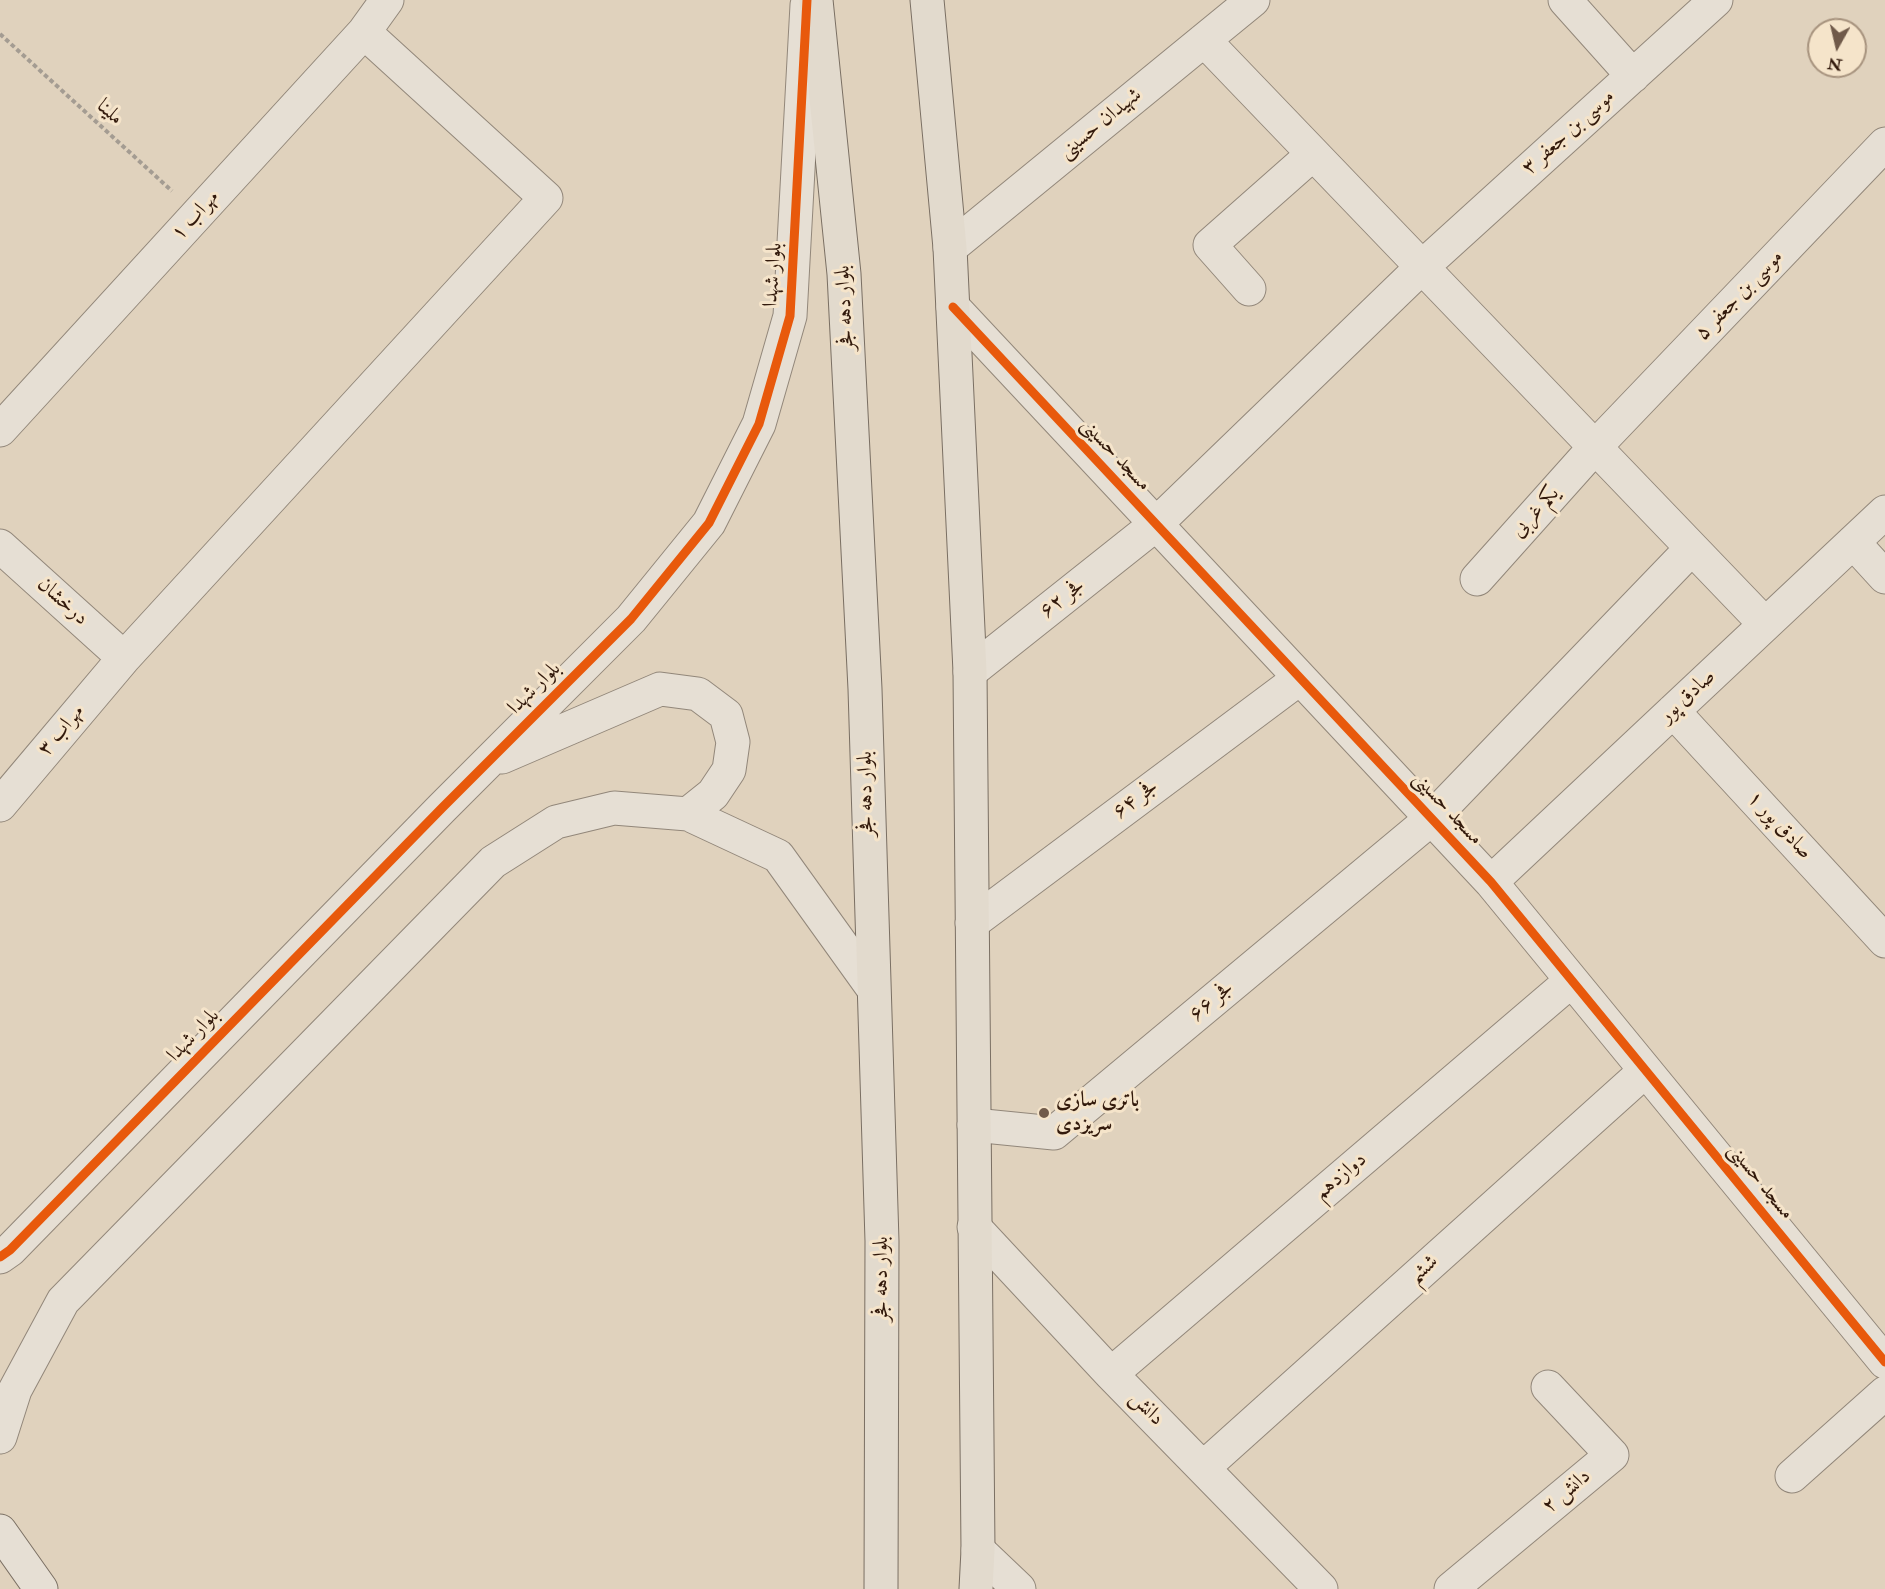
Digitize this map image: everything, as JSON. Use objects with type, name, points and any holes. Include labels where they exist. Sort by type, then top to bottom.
[{"type":"main road","name":"بلوار دهه فجر","points":[[816,0],[844,274],[865,689],[872,987],[882,1241],[881,1589]]},
{"type":"main road","points":[[927,0],[950,248],[970,672],[978,1550],[976,1589]]},
{"type":"street","name":"مهراب ۱","points":[[0,430],[364,32],[387,0]]},
{"type":"street","name":"بلوار شهدا","points":[[0,1257],[10,1250],[631,619],[709,523],[759,424],[790,316],[807,0]]},
{"type":"street","name":"شهیدان حسینی","points":[[950,248],[1253,0]]},
{"type":"street","points":[[1565,0],[1633,76]]},
{"type":"street","name":"موسی بن جعفر ۳","points":[[1155,525],[1422,267],[1716,0]]},
{"type":"street","name":"مهراب ۳","points":[[0,805],[123,658],[546,198],[364,32]]},
{"type":"street","points":[[1204,40],[1765,624]]},
{"type":"street","name":"موسی بن جعفر ۵","points":[[1595,447],[1885,144]]},
{"type":"street","points":[[1249,289],[1209,245],[1314,154]]},
{"type":"street","name":"مسجد حسینی","points":[[953,307],[1491,882],[1645,1071],[1878,1341]]},
{"type":"street","name":"یکم غربی","points":[[1477,579],[1595,447]]},
{"type":"street","name":"صادق پور","points":[[1491,882],[1885,512]]},
{"type":"street","name":"فجر ۶۲","points":[[970,672],[1155,525]]},
{"type":"street","points":[[1853,542],[1885,578]]},
{"type":"street","name":"درخشان","points":[[0,546],[123,658]]},
{"type":"street","name":"فجر ۶۶","points":[[974,1125],[1054,1133],[1431,819],[1692,548]]},
{"type":"street","name":"فجر ۶۴","points":[[972,923],[1300,678]]},
{"type":"street","points":[[485,765],[660,689],[698,694],[726,715],[733,742],[729,770],[713,794],[688,813]]},
{"type":"street","name":"صادق پور ۱","points":[[1673,711],[1885,940]]},
{"type":"street","points":[[0,1437],[15,1390],[63,1302],[493,862],[556,822],[614,808],[688,813],[778,856],[872,987]]},
{"type":"street","name":"دوازدهم","points":[[1111,1374],[1571,981]]},
{"type":"street","name":"ششم","points":[[1203,1468],[1645,1071]]},
{"type":"street","name":"دانش","points":[[974,1227],[1111,1374],[1321,1589]]},
{"type":"street","name":"دانش ۲","points":[[1450,1589],[1612,1455],[1548,1387]]},
{"type":"street","points":[[1791,1476],[1885,1393]]},
{"type":"street","points":[[0,1531],[41,1589]]},
{"type":"street","points":[[978,1550],[1019,1589]]},
{"type":"cycle path","points":[[0,1257],[10,1250],[442,808],[631,619],[709,523],[759,424],[790,316],[807,0]]},
{"type":"cycle path","points":[[953,307],[1491,882],[1885,1362]]},
{"type":"place","name":"باتری سازی سریزدی","points":[[1044,1113]]}]
